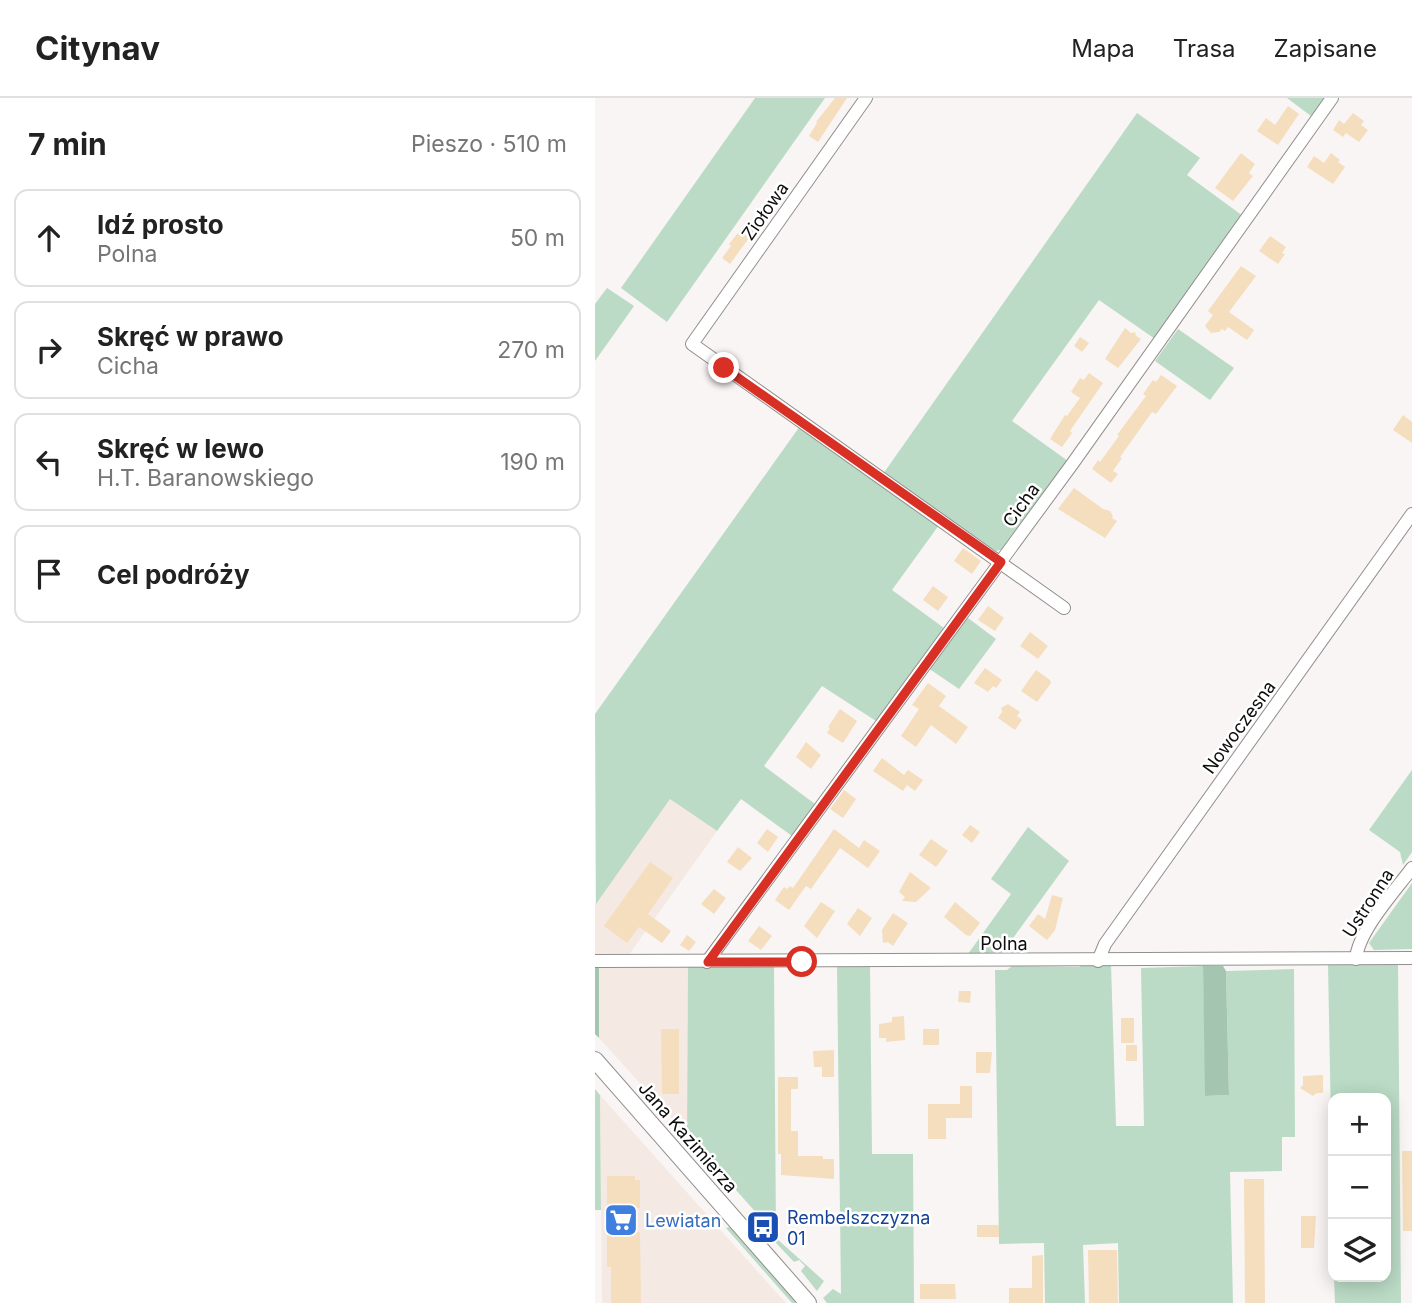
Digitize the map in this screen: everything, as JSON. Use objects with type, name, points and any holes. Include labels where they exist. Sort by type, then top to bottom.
[{"type":"main road","name":"Jana Kazimierza","points":[[595,1060],[807,1303]]},
{"type":"street","name":"Ziołowa","points":[[866,98],[692,344],[1001,562]]},
{"type":"street","name":"Cicha","points":[[708,962],[1001,562],[1268,192],[1332,98]]},
{"type":"street","name":"Nowoczesna","points":[[1098,961],[1105,944],[1412,514]]},
{"type":"street","points":[[1001,562],[1064,608]]},
{"type":"street","name":"Ustronna","points":[[1356,959],[1356,951],[1364,936],[1412,868]]},
{"type":"street","name":"Polna","points":[[595,961],[1412,958]]},
{"type":"shaded area","points":[[670,799],[717,831],[628,956],[595,954],[595,903]]},
{"type":"shaded area","points":[[599,965],[688,966],[687,1135],[599,1038]]},
{"type":"shaded area","points":[[600,1095],[776,1292],[786,1303],[602,1303]]},
{"type":"green space","points":[[755,98],[825,98],[667,322],[621,288]]},
{"type":"green space","points":[[1287,98],[1324,98],[1311,116]]},
{"type":"green space","points":[[1137,113],[1200,158],[1187,175],[1243,216],[1155,339],[1099,300],[1012,421],[1068,461],[1005,549],[996,551],[883,474]]},
{"type":"green space","points":[[607,288],[634,306],[595,361],[595,304]]},
{"type":"green space","points":[[1178,329],[1234,368],[1210,400],[1155,361]]},
{"type":"green space","points":[[800,426],[939,525],[892,590],[944,628],[876,721],[822,686],[764,766],[815,804],[792,836],[741,799],[717,831],[670,799],[596,904],[595,714]]},
{"type":"green space","points":[[964,615],[996,639],[959,689],[928,668]]},
{"type":"green space","points":[[1412,770],[1412,852],[1403,865],[1400,852],[1369,830]]},
{"type":"green space","points":[[1028,827],[1069,861],[1003,952],[968,954],[1011,894],[991,879]]},
{"type":"green space","points":[[1412,883],[1412,949],[1374,950],[1369,943]]},
{"type":"green space","points":[[1081,963],[1111,963],[1116,1126],[1144,1126],[1141,968],[1203,966],[1206,1096],[1229,1095],[1226,971],[1294,969],[1295,1137],[1282,1137],[1282,1171],[1230,1172],[1233,1303],[1119,1303],[1118,1243],[1083,1245],[1085,1303],[1045,1303],[1044,1243],[999,1244],[995,970],[1007,970],[1012,966],[1080,967]]},
{"type":"green space","points":[[1398,964],[1401,1303],[1335,1303],[1334,1282],[1391,1282],[1391,1093],[1330,1093],[1328,965]]},
{"type":"green space","points":[[595,965],[599,965],[599,1038],[595,1034]]},
{"type":"green space","points":[[688,966],[774,966],[776,1235],[687,1135]]},
{"type":"green space","points":[[870,966],[872,1154],[913,1154],[914,1303],[827,1303],[823,1298],[833,1289],[841,1294],[837,967]]},
{"type":"green space","points":[[1203,966],[1223,966],[1226,971],[1229,1095],[1205,1096]]},
{"type":"green space","points":[[595,1089],[600,1095],[601,1210],[595,1210]]},
{"type":"green space","points":[[732,1226],[795,1303],[792,1303],[726,1228]]},
{"type":"green space","points":[[776,1238],[824,1281],[817,1291],[801,1271],[805,1266],[799,1260],[794,1262],[776,1243]]},
{"type":"building","points":[[835,98],[847,98],[818,142],[809,136],[816,122]]},
{"type":"building","points":[[1288,106],[1299,114],[1278,145],[1257,131],[1266,118],[1275,125]]},
{"type":"building","points":[[1353,113],[1364,121],[1361,125],[1368,130],[1359,142],[1346,133],[1343,137],[1333,130],[1339,120],[1344,124]]},
{"type":"building","points":[[1241,153],[1255,164],[1249,173],[1253,176],[1233,201],[1215,188]]},
{"type":"building","points":[[1331,153],[1345,167],[1333,184],[1307,167],[1314,156],[1324,163]]},
{"type":"building","points":[[748,221],[757,227],[730,264],[722,258],[731,246],[729,244]]},
{"type":"building","points":[[1270,236],[1286,247],[1278,264],[1259,251]]},
{"type":"building","points":[[1241,266],[1256,276],[1229,312],[1254,330],[1247,340],[1228,327],[1225,331],[1222,329],[1211,333],[1205,326],[1213,315],[1208,311]]},
{"type":"building","points":[[1125,328],[1131,333],[1135,332],[1141,339],[1118,368],[1105,359]]},
{"type":"building","points":[[1080,337],[1089,343],[1082,352],[1074,346]]},
{"type":"building","points":[[1089,373],[1103,383],[1062,447],[1050,439],[1080,398],[1071,392],[1080,378],[1084,380]]},
{"type":"building","points":[[1161,375],[1177,386],[1156,414],[1152,412],[1120,457],[1122,458],[1113,471],[1118,474],[1111,483],[1092,469],[1119,436],[1117,435],[1146,396],[1143,394],[1153,380],[1156,382]]},
{"type":"building","points":[[1403,415],[1412,422],[1412,443],[1393,430]]},
{"type":"building","points":[[1074,488],[1110,511],[1112,518],[1117,521],[1105,538],[1058,509]]},
{"type":"building","points":[[963,548],[981,561],[972,574],[954,561]]},
{"type":"building","points":[[933,586],[948,597],[938,611],[923,600]]},
{"type":"building","points":[[988,606],[1004,618],[995,631],[978,620]]},
{"type":"building","points":[[1030,632],[1048,646],[1038,659],[1020,646]]},
{"type":"building","points":[[985,668],[1002,680],[996,688],[993,686],[988,692],[974,683]]},
{"type":"building","points":[[1036,670],[1051,683],[1037,702],[1021,691]]},
{"type":"building","points":[[928,683],[946,696],[939,706],[968,727],[956,744],[931,725],[916,747],[901,736],[919,709],[912,705]]},
{"type":"building","points":[[1008,704],[1020,712],[1017,716],[1022,720],[1015,730],[998,718],[1002,712],[1001,708]]},
{"type":"building","points":[[840,709],[857,721],[843,743],[827,733]]},
{"type":"building","points":[[806,742],[821,755],[811,769],[796,757]]},
{"type":"building","points":[[882,758],[904,775],[908,770],[923,780],[915,791],[907,785],[903,791],[873,771]]},
{"type":"building","points":[[844,790],[856,799],[843,818],[830,809]]},
{"type":"building","points":[[970,825],[980,832],[972,843],[962,835]]},
{"type":"building","points":[[767,829],[778,837],[768,852],[757,843]]},
{"type":"building","points":[[834,829],[859,848],[864,840],[880,851],[868,868],[840,848],[811,889],[806,886],[789,910],[775,900],[784,887],[793,888]]},
{"type":"building","points":[[931,839],[948,851],[936,867],[919,855]]},
{"type":"building","points":[[738,847],[752,858],[740,871],[727,862]]},
{"type":"building","points":[[650,862],[673,878],[648,914],[671,931],[662,943],[639,927],[627,943],[604,926]]},
{"type":"building","points":[[910,872],[931,888],[916,902],[902,901],[905,897],[899,892]]},
{"type":"building","points":[[714,889],[726,898],[714,914],[701,904]]},
{"type":"building","points":[[1052,895],[1063,898],[1055,930],[1047,940],[1029,926],[1038,914],[1045,919]]},
{"type":"building","points":[[821,902],[835,911],[817,938],[804,926]]},
{"type":"building","points":[[955,902],[980,923],[970,936],[944,917]]},
{"type":"building","points":[[858,908],[872,918],[860,936],[847,924]]},
{"type":"building","points":[[893,913],[908,923],[893,946],[888,942],[883,943],[882,930]]},
{"type":"building","points":[[759,926],[772,936],[761,950],[748,941]]},
{"type":"building","points":[[687,935],[696,942],[689,951],[680,945]]},
{"type":"building","points":[[959,991],[971,991],[970,1003],[958,1002]]},
{"type":"building","points":[[904,1016],[905,1040],[886,1042],[886,1038],[879,1038],[879,1024],[892,1022],[892,1017]]},
{"type":"building","points":[[1121,1018],[1134,1018],[1134,1043],[1121,1043]]},
{"type":"building","points":[[661,1029],[679,1029],[679,1094],[662,1094]]},
{"type":"building","points":[[923,1029],[939,1029],[939,1045],[923,1045]]},
{"type":"building","points":[[1126,1045],[1137,1045],[1137,1061],[1126,1061]]},
{"type":"building","points":[[834,1050],[834,1077],[822,1077],[822,1067],[814,1067],[813,1051]]},
{"type":"building","points":[[976,1052],[992,1052],[990,1073],[976,1073]]},
{"type":"building","points":[[1323,1075],[1323,1093],[1313,1096],[1300,1088],[1303,1085],[1303,1076]]},
{"type":"building","points":[[778,1077],[798,1077],[798,1089],[791,1089],[791,1131],[798,1131],[798,1156],[834,1159],[834,1179],[781,1175],[781,1154],[778,1154]]},
{"type":"building","points":[[960,1086],[972,1086],[972,1118],[946,1118],[946,1139],[928,1139],[928,1104],[960,1104]]},
{"type":"building","points":[[1402,1151],[1412,1151],[1412,1231],[1403,1231]]},
{"type":"building","name":"Lewiatan","points":[[607,1176],[635,1176],[635,1180],[640,1180],[640,1208],[635,1208],[636,1232],[640,1232],[641,1303],[611,1303],[611,1267],[607,1267]]},
{"type":"building","points":[[1244,1179],[1264,1179],[1265,1303],[1245,1303]]},
{"type":"building","points":[[1301,1216],[1316,1216],[1314,1248],[1301,1248]]},
{"type":"building","points":[[977,1225],[999,1225],[999,1237],[977,1237]]},
{"type":"building","points":[[1088,1250],[1117,1250],[1118,1303],[1089,1303]]},
{"type":"building","points":[[1043,1255],[1043,1303],[1009,1303],[1009,1288],[1032,1288],[1032,1256]]},
{"type":"building","points":[[920,1284],[955,1284],[956,1299],[920,1299]]},
{"type":"place","name":"Lewiatan","points":[[621,1220]]},
{"type":"place","name":"Rembelszczyzna 01","points":[[763,1227]]},
{"type":"route","points":[[724,368],[1001,562],[708,962],[802,962]]}]
